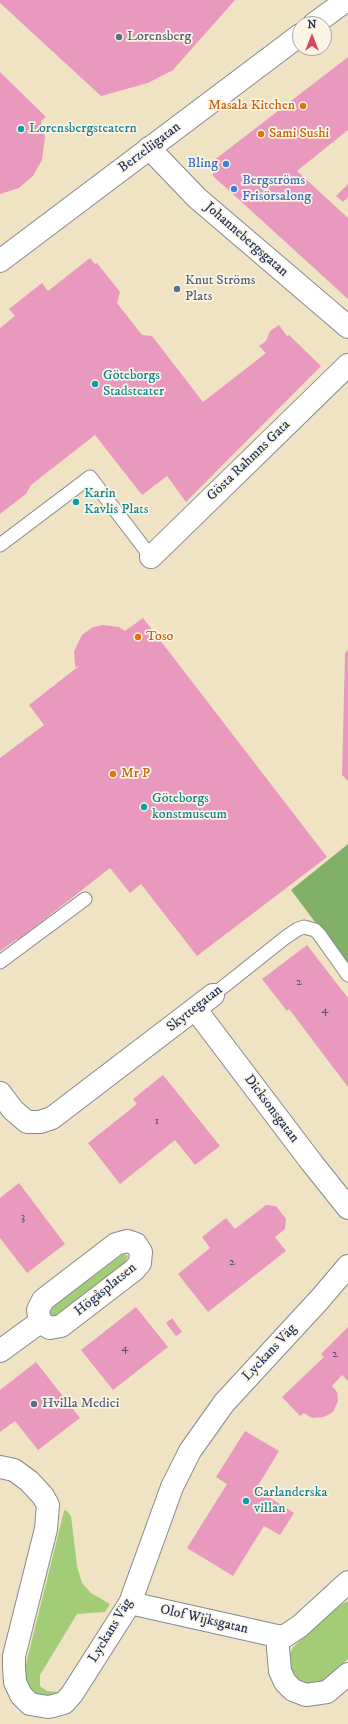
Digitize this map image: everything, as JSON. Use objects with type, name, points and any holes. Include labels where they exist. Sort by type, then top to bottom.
[{"type":"street","points":[[325,16],[347,0]]},
{"type":"street","name":"Berzeliigatan","points":[[0,261],[292,41]]},
{"type":"street","name":"Johannebergsgatan","points":[[149,148],[197,198],[348,327]]},
{"type":"street","name":"Gösta Rahmns Gata","points":[[151,557],[348,365]]},
{"type":"street","name":"Skyttegatan","points":[[0,1093],[13,1110],[27,1122],[40,1122],[52,1118],[196,1010],[213,995]]},
{"type":"street","name":"Dicksonsgatan","points":[[196,1010],[312,1164],[348,1208]]},
{"type":"street","name":"Högåsplatsen","points":[[127,1241],[136,1244],[141,1252],[140,1263],[134,1270],[61,1326],[50,1328],[40,1322],[38,1310],[43,1300],[116,1244],[127,1241]]},
{"type":"street","name":"Lyckans Väg","points":[[0,1467],[14,1470],[29,1480],[48,1505],[46,1529],[14,1656],[15,1682],[21,1695],[30,1704],[48,1707],[64,1703],[72,1694],[130,1603],[172,1487],[190,1451],[224,1403],[320,1299],[348,1266]]},
{"type":"street","points":[[0,1352],[40,1322]]},
{"type":"street","points":[[348,1582],[300,1626],[285,1636],[277,1636],[280,1671],[285,1682],[293,1690],[306,1695],[327,1692],[348,1674]]},
{"type":"street","name":"Olof Wijksgatan","points":[[130,1603],[277,1636]]},
{"type":"lane","points":[[0,545],[90,477],[151,557]]},
{"type":"lane","points":[[0,962],[85,899]]},
{"type":"lane","name":"Skyttegatan","points":[[213,995],[286,937],[304,927],[315,930],[319,934],[348,975]]},
{"type":"green space","points":[[348,844],[348,966],[291,890]]},
{"type":"green space","points":[[123,1254],[128,1256],[125,1263],[55,1316],[50,1316],[49,1312],[51,1308]]},
{"type":"green space","points":[[66,1510],[71,1516],[77,1566],[82,1583],[91,1593],[110,1604],[105,1612],[77,1614],[40,1675],[40,1686],[47,1691],[59,1692],[46,1696],[37,1694],[30,1688],[25,1677],[26,1664],[64,1511]]},
{"type":"green space","points":[[348,1601],[348,1659],[325,1680],[311,1685],[303,1683],[295,1677],[291,1671],[290,1654],[293,1647],[340,1605]]},
{"type":"building","name":"Lorensberg","points":[[0,0],[235,0],[173,70],[148,83],[101,96],[0,3]]},
{"type":"building","points":[[348,57],[348,130],[297,171],[348,218],[348,299],[213,176],[213,161]]},
{"type":"building","name":"Lorensbergsteatern","points":[[0,72],[46,117],[41,121],[45,137],[42,160],[33,176],[19,188],[0,194]]},
{"type":"building","points":[[348,184],[348,197],[343,202],[336,196]]},
{"type":"building","name":"Göteborgs Stadsteater","points":[[90,258],[95,264],[97,263],[120,292],[117,303],[142,335],[152,336],[203,402],[266,353],[259,346],[266,341],[270,331],[279,325],[287,336],[289,335],[321,366],[186,502],[167,476],[142,495],[95,435],[31,485],[26,494],[0,514],[0,328],[15,316],[9,309],[42,283],[48,291]]},
{"type":"building","name":"Göteborgs konstmuseum","points":[[143,618],[327,857],[197,956],[141,884],[130,893],[110,868],[18,940],[17,939],[0,951],[0,758],[44,725],[29,705],[79,666],[75,667],[74,651],[82,635],[93,627],[103,625],[119,627],[125,631]]},
{"type":"building","points":[[348,650],[348,781],[342,775],[345,653]]},
{"type":"building","points":[[307,945],[348,998],[348,1087],[289,1009],[287,1011],[262,979]]},
{"type":"building","points":[[163,1075],[220,1146],[195,1165],[175,1140],[120,1184],[88,1143],[137,1104],[133,1099]]},
{"type":"building","points":[[19,1183],[65,1244],[27,1273],[0,1238],[0,1198]]},
{"type":"building","points":[[266,1205],[276,1206],[286,1219],[285,1229],[275,1237],[286,1251],[208,1312],[178,1274],[210,1248],[202,1237],[226,1218],[235,1229]]},
{"type":"building","points":[[136,1307],[168,1347],[113,1390],[81,1350]]},
{"type":"building","points":[[172,1318],[182,1332],[176,1336],[166,1323]]},
{"type":"building","points":[[348,1327],[348,1381],[342,1375],[332,1386],[337,1392],[338,1401],[333,1412],[324,1417],[312,1418],[304,1413],[300,1416],[282,1397],[324,1357],[321,1354]]},
{"type":"building","name":"Hvilla Medici","points":[[36,1362],[80,1418],[38,1450],[15,1421],[0,1432],[0,1390]]},
{"type":"building","name":"Carlanderska villan","points":[[245,1431],[279,1451],[256,1489],[294,1513],[280,1535],[264,1526],[233,1576],[187,1548],[227,1484],[216,1477]]},
{"type":"place","name":"Lorensberg","points":[[119,37]]},
{"type":"place","name":"Masala Kitchen","points":[[303,106]]},
{"type":"place","name":"Lorensbergsteatern","points":[[21,129]]},
{"type":"place","name":"Sami Sushi","points":[[261,134]]},
{"type":"place","name":"Bling","points":[[226,164]]},
{"type":"place","name":"Bergströms Frisörsalong","points":[[234,189]]},
{"type":"place","name":"Knut Ströms Plats","points":[[177,289]]},
{"type":"place","name":"Göteborgs Stadsteater","points":[[95,384]]},
{"type":"place","name":"Karin Kavlis Plats","points":[[76,502]]},
{"type":"place","name":"Toso","points":[[138,637]]},
{"type":"place","name":"Mr P","points":[[113,774]]},
{"type":"place","name":"Göteborgs konstmuseum","points":[[144,807]]},
{"type":"place","name":"Hvilla Medici","points":[[34,1404]]},
{"type":"place","name":"Carlanderska villan","points":[[246,1501]]}]
